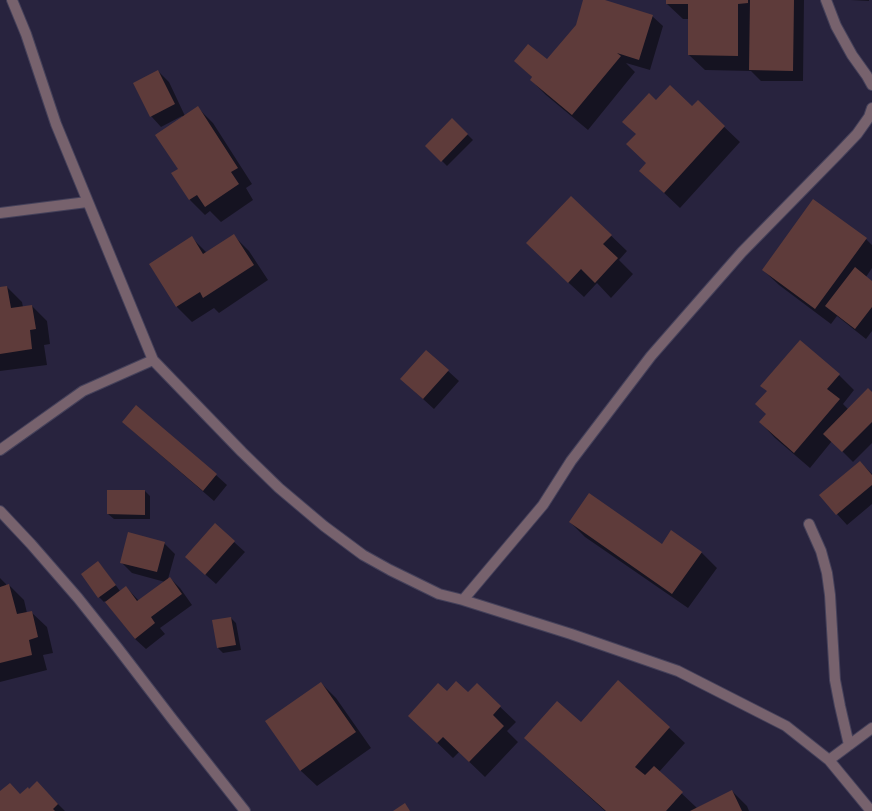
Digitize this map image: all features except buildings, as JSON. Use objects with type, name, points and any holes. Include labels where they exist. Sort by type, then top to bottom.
[{"type":"street","points":[[12,0],[26,34],[56,124],[153,360],[278,488],[324,526],[363,555],[439,594],[463,600],[571,634],[678,671],[786,726],[829,760],[871,811]]},
{"type":"street","points":[[826,0],[836,26],[852,55],[872,85]]},
{"type":"street","points":[[463,600],[543,505],[571,461],[651,356],[742,252],[857,134],[869,117],[872,108]]},
{"type":"street","points":[[0,213],[87,202]]},
{"type":"street","points":[[0,450],[83,391],[153,360]]},
{"type":"street","points":[[0,511],[83,604],[172,720],[245,811]]},
{"type":"street","points":[[809,524],[821,551],[827,573],[830,595],[835,680],[849,745]]},
{"type":"street","points":[[829,760],[872,728]]}]
